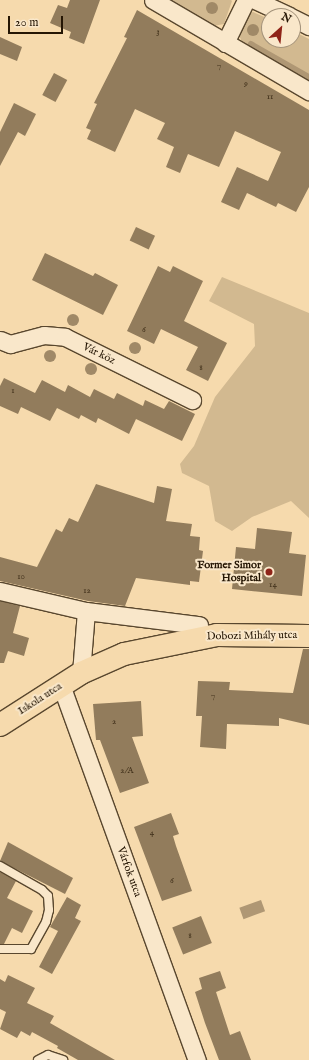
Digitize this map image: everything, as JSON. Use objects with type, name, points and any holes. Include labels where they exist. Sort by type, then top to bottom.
[{"type":"main road","name":"Dobozi Mihály utca","points":[[81,673],[124,654],[217,635],[309,636]]},
{"type":"main road","name":"Iskola utca","points":[[0,725],[81,673]]},
{"type":"street","points":[[153,0],[309,91]]},
{"type":"street","points":[[225,43],[246,0]]},
{"type":"street","points":[[255,0],[272,8]]},
{"type":"street","name":"Vár köz","points":[[0,340],[10,344],[44,335],[65,337],[192,400]]},
{"type":"street","name":"Dobozi Mihály utca","points":[[0,591],[86,610],[199,625]]},
{"type":"street","points":[[81,673],[86,610]]},
{"type":"street","name":"Várfok utca","points":[[61,685],[197,1060]]},
{"type":"lane","points":[[0,866],[42,890],[48,896],[49,910],[46,922],[31,950],[0,949]]},
{"type":"lane","points":[[38,1060],[48,1055],[63,1060]]},
{"type":"shaded area","points":[[170,0],[232,1],[224,24],[213,26]]},
{"type":"shaded area","points":[[253,12],[261,16],[261,48],[301,48],[301,35],[309,39],[309,81],[243,44],[238,33],[246,15]]},
{"type":"shaded area","points":[[222,277],[309,313],[309,518],[291,501],[252,517],[232,531],[215,521],[209,486],[182,473],[180,464],[194,446],[215,397],[255,346],[254,324],[209,301]]},
{"type":"shaded area","points":[[261,900],[265,911],[243,919],[239,908]]},
{"type":"building","points":[[70,0],[100,0],[84,44],[69,38],[71,32],[50,23],[58,5],[67,8]]},
{"type":"building","points":[[137,10],[309,110],[309,187],[296,212],[278,203],[276,207],[247,193],[239,210],[221,202],[237,167],[268,181],[281,152],[235,131],[219,167],[188,154],[180,173],[166,167],[174,147],[157,139],[165,123],[135,109],[115,152],[87,139],[91,130],[86,128],[97,104],[94,103],[127,38],[124,37]]},
{"type":"building","points":[[0,37],[22,47],[17,61],[0,54]]},
{"type":"building","points":[[54,73],[67,80],[56,102],[42,95]]},
{"type":"building","points":[[14,103],[36,114],[25,136],[18,132],[0,166],[0,132]]},
{"type":"building","points":[[136,227],[155,236],[149,249],[130,241]]},
{"type":"building","points":[[45,253],[93,276],[95,273],[118,285],[103,315],[32,280]]},
{"type":"building","points":[[158,266],[170,272],[173,266],[203,281],[184,321],[227,343],[208,381],[186,370],[198,347],[161,329],[154,344],[127,331]]},
{"type":"building","points":[[4,378],[35,393],[42,380],[65,392],[68,385],[90,397],[94,389],[114,399],[117,393],[143,406],[145,400],[164,409],[169,401],[195,414],[182,441],[136,419],[129,434],[98,418],[96,423],[81,415],[79,419],[57,408],[50,421],[21,407],[18,414],[0,406],[0,386]]},
{"type":"building","points":[[96,484],[154,503],[157,486],[172,489],[166,521],[192,524],[190,536],[200,537],[199,550],[203,551],[199,582],[190,581],[190,585],[136,578],[125,606],[88,601],[0,581],[0,557],[37,567],[56,529],[62,532],[69,518],[78,522]]},
{"type":"building","name":"Former Simor Hospital","points":[[257,528],[292,532],[289,553],[306,555],[302,596],[232,589],[236,547],[255,549]]},
{"type":"building","points":[[0,601],[20,606],[13,633],[29,638],[24,656],[8,651],[4,663],[0,663]]},
{"type":"building","points":[[303,649],[309,649],[309,725],[279,718],[279,726],[227,724],[226,749],[200,747],[202,716],[196,716],[198,681],[230,682],[229,690],[293,693]]},
{"type":"building","points":[[141,701],[143,736],[132,737],[149,783],[120,793],[100,740],[96,740],[93,704]]},
{"type":"building","points":[[171,813],[179,834],[173,836],[192,891],[162,901],[134,827]]},
{"type":"building","points":[[8,842],[73,878],[65,894],[0,861]]},
{"type":"building","points":[[0,872],[16,881],[7,898],[33,911],[22,933],[12,928],[4,944],[0,944]]},
{"type":"building","points":[[67,897],[81,905],[75,918],[81,921],[52,974],[39,967],[58,931],[50,927]]},
{"type":"building","points":[[201,916],[212,943],[183,955],[172,928]]},
{"type":"building","points":[[220,971],[226,988],[216,992],[230,1035],[240,1031],[251,1060],[219,1060],[205,1023],[195,992],[202,989],[199,978]]},
{"type":"building","points":[[8,975],[35,988],[27,1003],[54,1016],[50,1023],[115,1060],[78,1060],[57,1048],[58,1046],[32,1032],[30,1036],[21,1031],[17,1038],[0,1029],[6,1012],[0,1009],[0,979],[5,982]]},
{"type":"waterway","points":[[251,44],[309,77]]},
{"type":"place","name":"Former Simor Hospital","points":[[269,572]]}]
